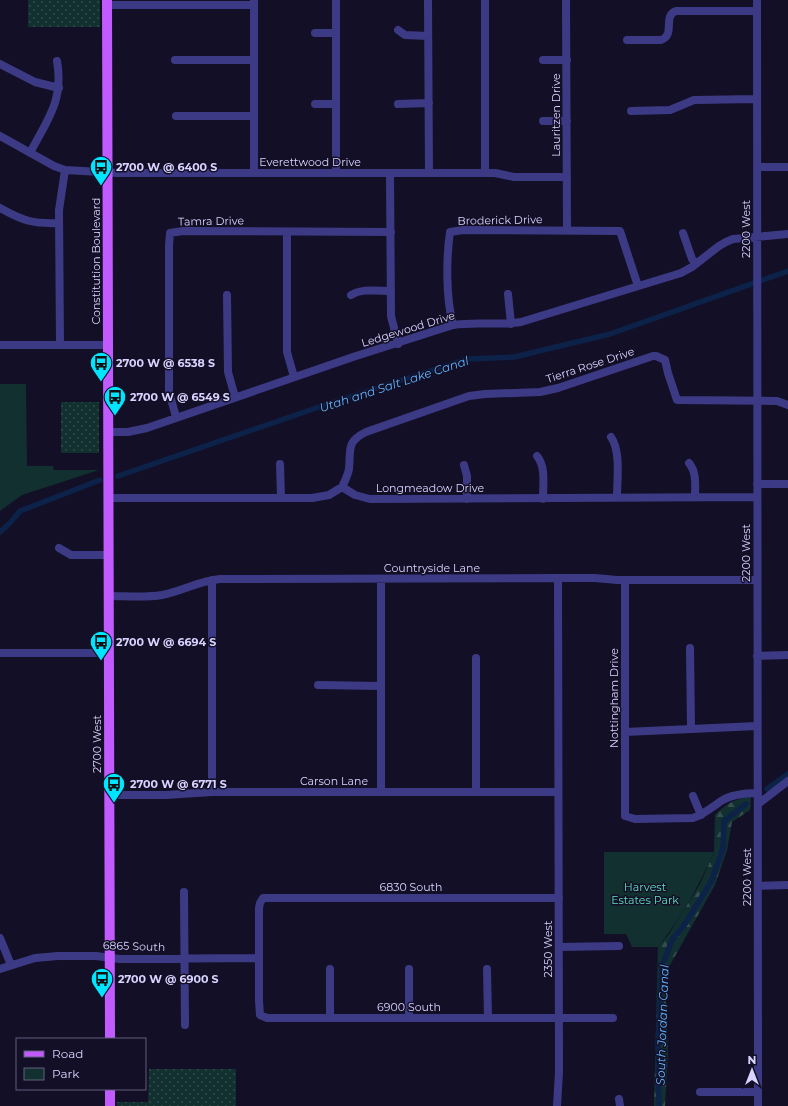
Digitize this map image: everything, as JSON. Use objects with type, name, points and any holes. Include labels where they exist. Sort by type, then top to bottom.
[{"type":"main road","name":"Constitution Boulevard","points":[[107,2],[108,498]]},
{"type":"main road","name":"2700 West","points":[[108,498],[110,1038]]},
{"type":"main road","points":[[110,1090],[110,1106]]},
{"type":"street","points":[[336,0],[336,173]]},
{"type":"street","points":[[428,0],[429,173]]},
{"type":"street","points":[[485,0],[485,173]]},
{"type":"street","name":"Lauritzen Drive","points":[[566,0],[567,230]]},
{"type":"street","name":"2200 West","points":[[757,0],[758,1106]]},
{"type":"street","points":[[107,2],[254,3],[254,173]]},
{"type":"street","points":[[627,40],[661,40],[665,38],[668,36],[669,32],[670,16],[672,12],[676,11],[757,11]]},
{"type":"street","points":[[398,30],[405,35],[428,36]]},
{"type":"street","points":[[315,33],[336,33]]},
{"type":"street","points":[[175,60],[254,60]]},
{"type":"street","points":[[543,60],[567,60]]},
{"type":"street","points":[[30,153],[54,108],[59,88],[57,61]]},
{"type":"street","points":[[0,64],[35,82],[59,88]]},
{"type":"street","points":[[631,111],[670,110],[694,100],[756,99]]},
{"type":"street","points":[[398,104],[428,103]]},
{"type":"street","points":[[315,104],[336,104]]},
{"type":"street","points":[[176,116],[254,116]]},
{"type":"street","points":[[543,121],[567,121]]},
{"type":"street","points":[[0,136],[54,166],[65,170],[60,197],[59,223],[60,345]]},
{"type":"street","points":[[757,167],[788,167]]},
{"type":"street","name":"Everettwood Drive","points":[[65,170],[108,172],[495,173],[511,177],[567,177]]},
{"type":"street","points":[[390,173],[391,316],[398,344]]},
{"type":"street","points":[[0,208],[32,223],[59,223]]},
{"type":"street","name":"Broderick Drive","points":[[453,326],[449,308],[448,293],[448,244],[450,232],[463,230],[620,231],[638,286]]},
{"type":"street","name":"Tamra Drive","points":[[176,418],[169,392],[170,233],[183,231],[391,232]]},
{"type":"street","points":[[287,232],[287,352],[294,377]]},
{"type":"street","points":[[683,233],[692,259],[696,264]]},
{"type":"street","name":"Ledgewood Drive","points":[[108,432],[135,431],[294,377],[453,326],[462,324],[511,324],[521,322],[681,273],[696,264],[719,246],[733,239],[788,234]]},
{"type":"street","points":[[351,295],[359,291],[391,291]]},
{"type":"street","points":[[508,294],[511,324]]},
{"type":"street","points":[[227,295],[228,372],[235,397]]},
{"type":"street","points":[[0,345],[108,345]]},
{"type":"street","name":"Tierra Rose Drive","points":[[342,487],[348,473],[348,454],[352,442],[357,436],[366,432],[469,396],[529,393],[558,388],[653,356],[665,360],[677,400],[777,401],[788,405]]},
{"type":"street","points":[[611,437],[615,442],[617,450],[617,497]]},
{"type":"street","points":[[537,456],[543,467],[543,498]]},
{"type":"street","points":[[689,463],[695,473],[695,497]]},
{"type":"street","points":[[280,464],[280,498]]},
{"type":"street","points":[[464,465],[467,476],[467,499]]},
{"type":"street","points":[[757,484],[788,484]]},
{"type":"street","points":[[108,498],[321,497],[342,487]]},
{"type":"street","name":"Longmeadow Drive","points":[[342,487],[355,495],[370,499],[617,497],[757,498]]},
{"type":"street","points":[[59,548],[71,555],[109,555]]},
{"type":"street","name":"2350 West","points":[[557,1106],[559,1072],[558,578]]},
{"type":"street","name":"Countryside Lane","points":[[109,596],[153,596],[175,592],[199,582],[212,580],[595,578],[624,580],[757,580]]},
{"type":"street","points":[[381,579],[381,792]]},
{"type":"street","points":[[212,580],[212,792]]},
{"type":"street","name":"Nottingham Drive","points":[[624,580],[625,816],[635,819],[680,819],[693,818],[701,815]]},
{"type":"street","points":[[690,648],[691,729]]},
{"type":"street","points":[[0,653],[109,653]]},
{"type":"street","points":[[757,656],[788,655]]},
{"type":"street","points":[[476,658],[476,792]]},
{"type":"street","points":[[318,686],[381,686]]},
{"type":"street","points":[[625,732],[757,726]]},
{"type":"street","points":[[758,804],[788,781]]},
{"type":"street","name":"Carson Lane","points":[[109,795],[166,795],[212,792],[558,792]]},
{"type":"street","points":[[693,796],[701,815],[727,798],[741,794],[758,793]]},
{"type":"street","points":[[758,886],[788,885]]},
{"type":"street","points":[[184,892],[185,1025]]},
{"type":"street","name":"6830 South","points":[[259,958],[259,908],[263,898],[558,898]]},
{"type":"street","points":[[0,938],[11,965]]},
{"type":"street","points":[[559,947],[619,946]]},
{"type":"street","name":"6865 South","points":[[0,969],[35,958],[46,957],[96,956],[120,959],[259,958]]},
{"type":"street","name":"6900 South","points":[[259,958],[259,1009],[260,1015],[267,1018],[613,1018]]},
{"type":"street","points":[[330,969],[330,1018]]},
{"type":"street","points":[[409,969],[409,1018]]},
{"type":"street","points":[[488,969],[488,1018]]},
{"type":"street","points":[[700,1092],[758,1092]]},
{"type":"green space","points":[[28,0],[100,0],[100,27],[28,27]]},
{"type":"green space","points":[[0,384],[26,384],[27,466],[53,466],[54,470],[99,470],[22,495],[0,511]]},
{"type":"green space","points":[[61,402],[99,402],[99,453],[61,453]]},
{"type":"green space","points":[[751,797],[750,810],[732,822],[727,850],[715,885],[670,965],[665,978],[668,1053],[665,1106],[654,1106],[658,947],[669,934],[700,884],[714,852],[715,815],[731,802]]},
{"type":"green space","name":"Harvest Estates Park","points":[[604,852],[714,852],[689,901],[658,947],[632,947],[626,934],[604,934]]},
{"type":"green space","points":[[149,1069],[236,1069],[236,1106],[117,1106],[117,1102],[148,1102]]},
{"type":"waterway","name":"Utah and Salt Lake Canal","points":[[118,476],[322,406],[467,359],[514,357],[610,334],[788,271]]},
{"type":"waterway","name":"Utah and Salt Lake Canal","points":[[0,532],[20,511],[100,480]]},
{"type":"waterway","name":"South Jordan Canal","points":[[767,789],[788,774]]},
{"type":"waterway","name":"South Jordan Canal","points":[[659,1106],[658,1045],[662,966],[672,940],[685,924],[711,882],[723,848],[724,821],[746,804]]},
{"type":"place","name":"2700 W @ 6400 S","points":[[101,186]]},
{"type":"place","name":"2700 W @ 6538 S","points":[[101,382]]},
{"type":"place","name":"2700 W @ 6549 S","points":[[115,416]]},
{"type":"place","name":"2700 W @ 6694 S","points":[[101,662]]},
{"type":"place","name":"2700 W @ 6771 S","points":[[114,804]]},
{"type":"place","name":"2700 W @ 6900 S","points":[[102,998]]}]
